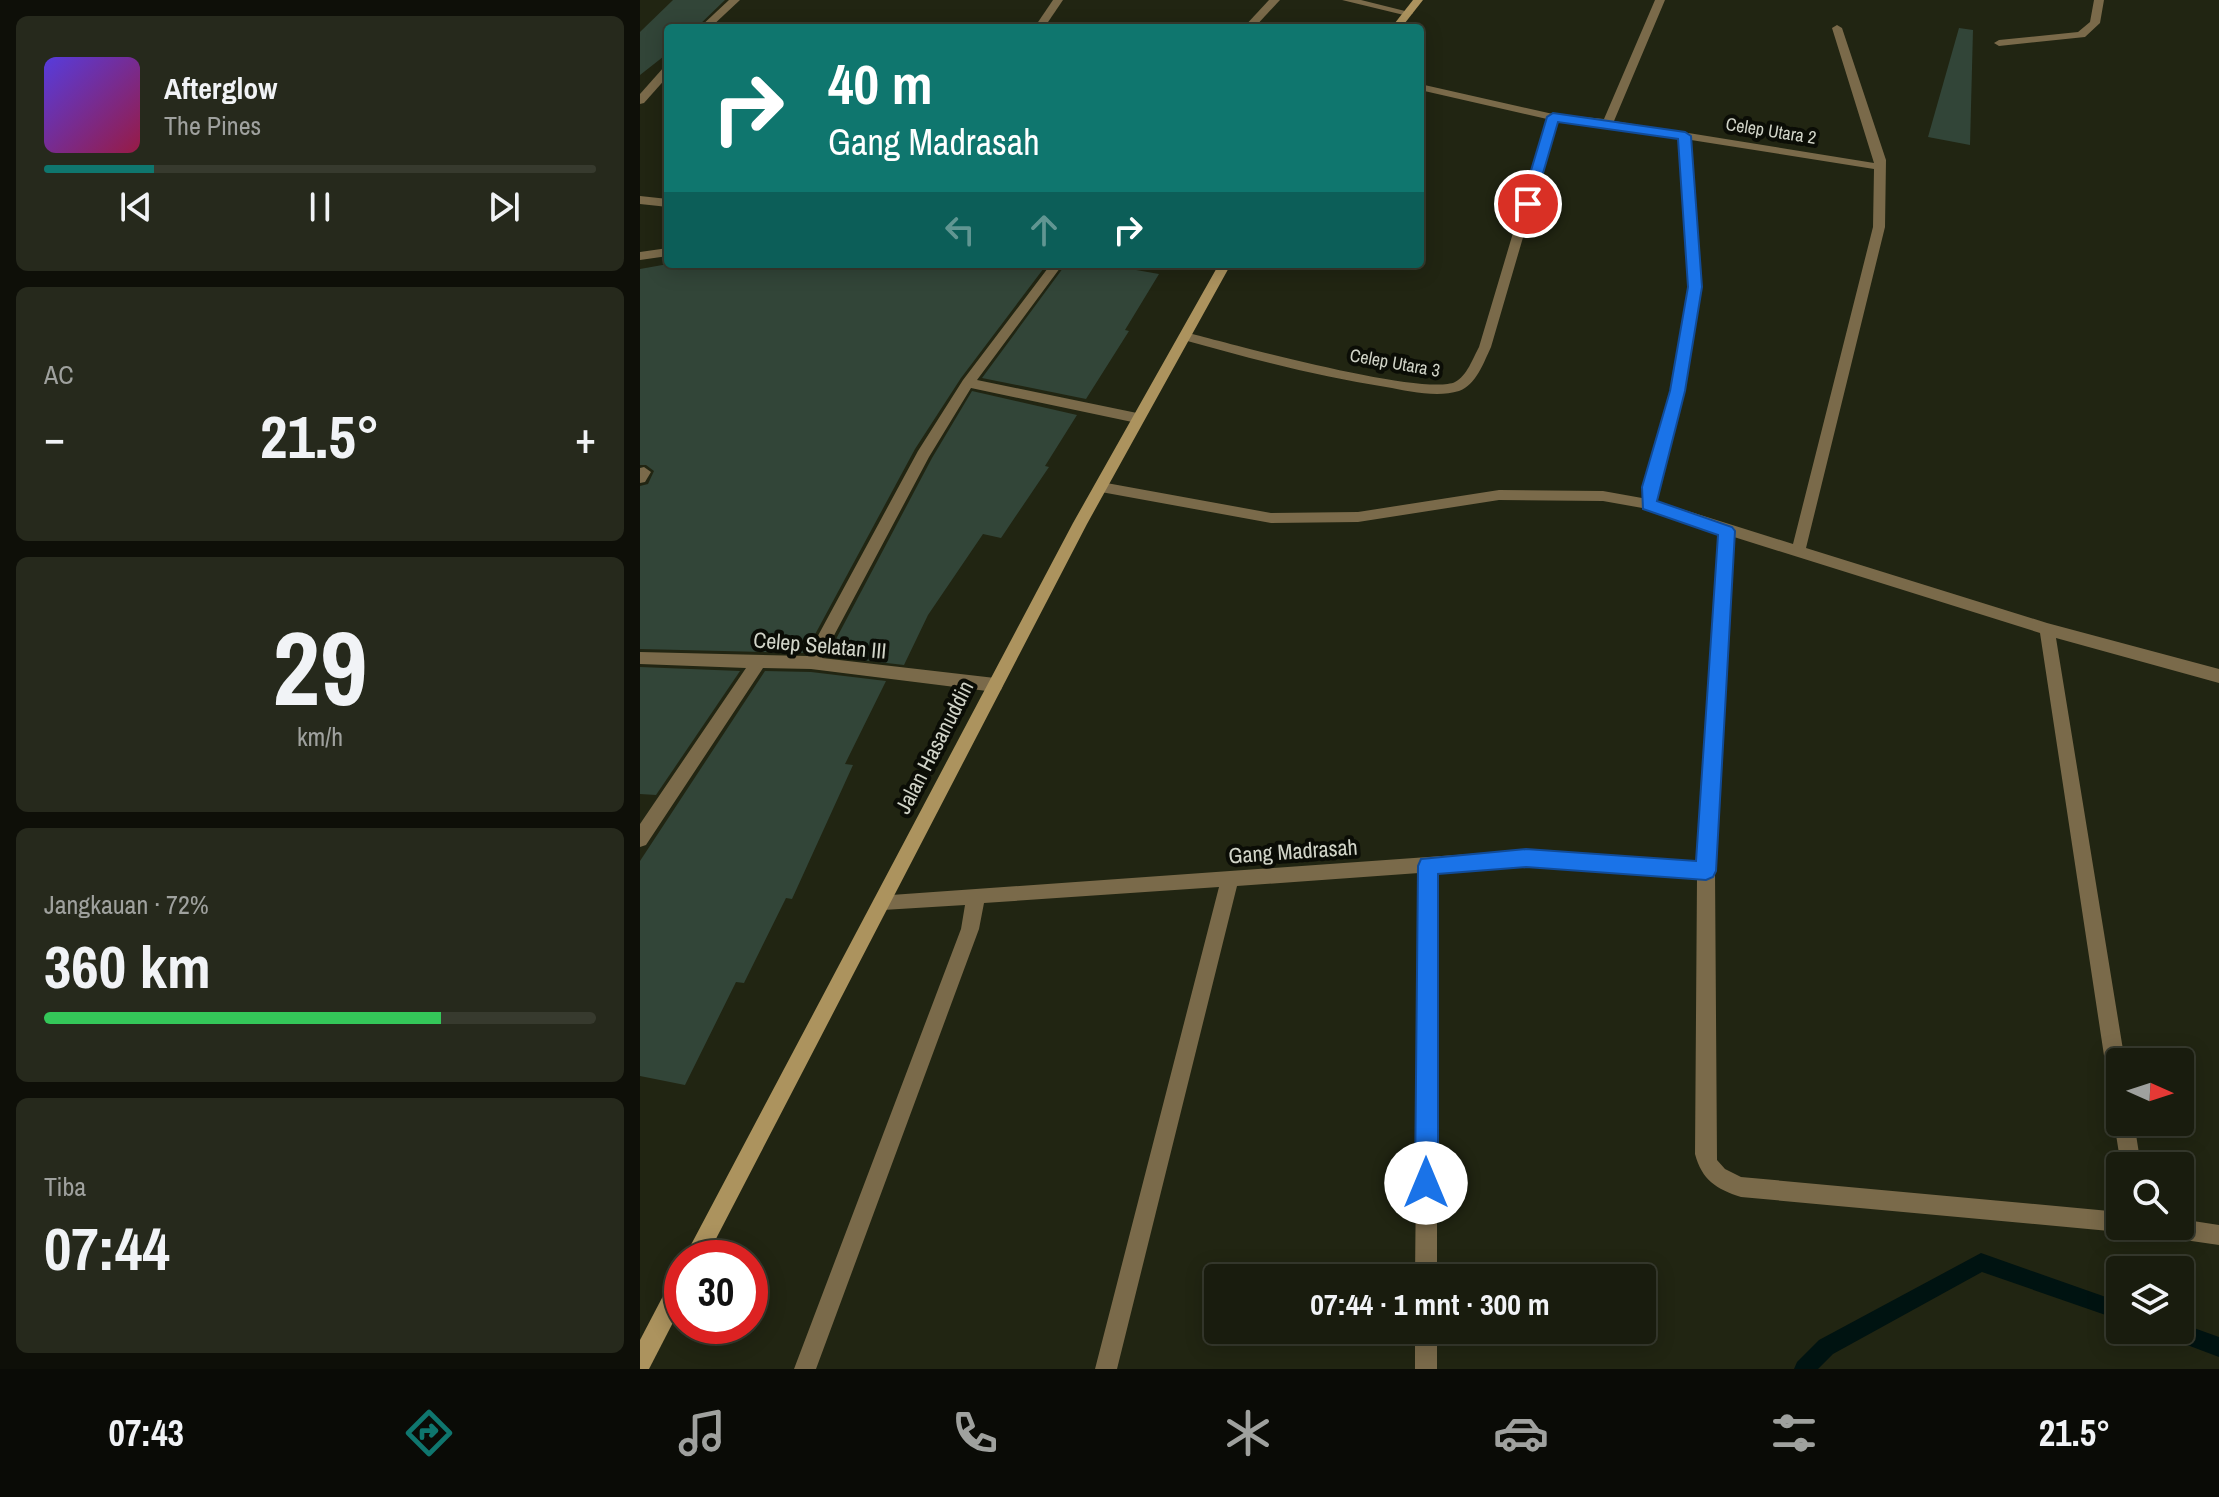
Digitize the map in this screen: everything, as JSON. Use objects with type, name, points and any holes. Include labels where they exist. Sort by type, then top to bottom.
[{"type":"main road","points":[[1399,24],[1418,0]]},
{"type":"main road","name":"Jalan Hasanuddin","points":[[705,1240],[1137,418],[1223,268]]},
{"type":"main road","points":[[640,1363],[664,1317]]},
{"type":"street","points":[[708,24],[735,0]]},
{"type":"street","points":[[1042,24],[1058,0]]},
{"type":"street","points":[[1252,24],[1275,0]]},
{"type":"street","points":[[1347,0],[1408,13]]},
{"type":"street","points":[[1608,123],[1660,0]]},
{"type":"street","points":[[1999,43],[2081,35],[2095,23],[2099,0]]},
{"type":"street","points":[[1798,552],[1879,227],[1880,160],[1837,28]]},
{"type":"street","points":[[640,101],[664,74]]},
{"type":"street","name":"Celep Utara 2","points":[[1424,88],[1553,117],[1880,167]]},
{"type":"street","name":"Celep Utara 3","points":[[1185,336],[1404,386],[1444,391],[1459,386],[1469,376],[1485,347],[1553,117]]},
{"type":"street","points":[[1648,504],[1677,391],[1695,287],[1685,136]]},
{"type":"street","points":[[640,200],[664,203]]},
{"type":"street","points":[[640,256],[664,253]]},
{"type":"street","points":[[811,663],[903,490],[968,383],[1054,268]]},
{"type":"street","points":[[968,383],[1137,418]]},
{"type":"street","points":[[1101,487],[1271,518],[1358,517],[1499,495],[1603,496],[1648,504],[2047,629],[2219,676]]},
{"type":"street","points":[[1727,531],[1706,871],[1705,1154],[1709,1169],[1720,1180],[1741,1187],[2106,1221]]},
{"type":"street","points":[[2047,629],[2113,1048]]},
{"type":"street","name":"Celep Selatan III","points":[[640,658],[811,663],[995,685]]},
{"type":"street","points":[[640,839],[759,661]]},
{"type":"street","name":"Gang Madrasah","points":[[883,902],[1526,858],[1706,871]]},
{"type":"street","points":[[1426,1264],[1428,866]]},
{"type":"street","points":[[1106,1369],[1230,879]]},
{"type":"street","points":[[805,1369],[970,929],[976,896]]},
{"type":"street","points":[[2194,1231],[2219,1235]]},
{"type":"street","points":[[1426,1344],[1426,1369]]},
{"type":"building","points":[[673,0],[725,0],[700,24],[664,24],[664,56],[640,75],[640,32]]},
{"type":"building","points":[[1959,28],[1973,30],[1970,145],[1928,137]]},
{"type":"building","points":[[664,265],[664,268],[1044,268],[961,378],[915,449],[805,653],[640,649],[640,486],[648,484],[654,471],[640,465],[640,269]]},
{"type":"building","points":[[1063,268],[1125,268],[1159,274],[1125,330],[1129,331],[1086,399],[982,378]]},
{"type":"building","points":[[972,391],[1077,415],[1045,466],[1049,467],[1001,538],[983,534],[928,615],[904,665],[827,656],[932,458]]},
{"type":"building","points":[[640,667],[740,671],[656,795],[640,794]]},
{"type":"building","points":[[765,671],[811,672],[886,681],[845,764],[853,765],[792,899],[786,898],[744,983],[736,982],[685,1085],[640,1076],[640,861]]},
{"type":"waterway","points":[[1804,1369],[1826,1347],[1981,1262],[2106,1306]]},
{"type":"waterway","points":[[2194,1338],[2219,1347]]},
{"type":"route","points":[[1426,1183],[1428,866],[1526,858],[1706,871],[1727,531],[1648,504],[1677,391],[1695,287],[1685,136],[1553,117],[1528,204]]}]
